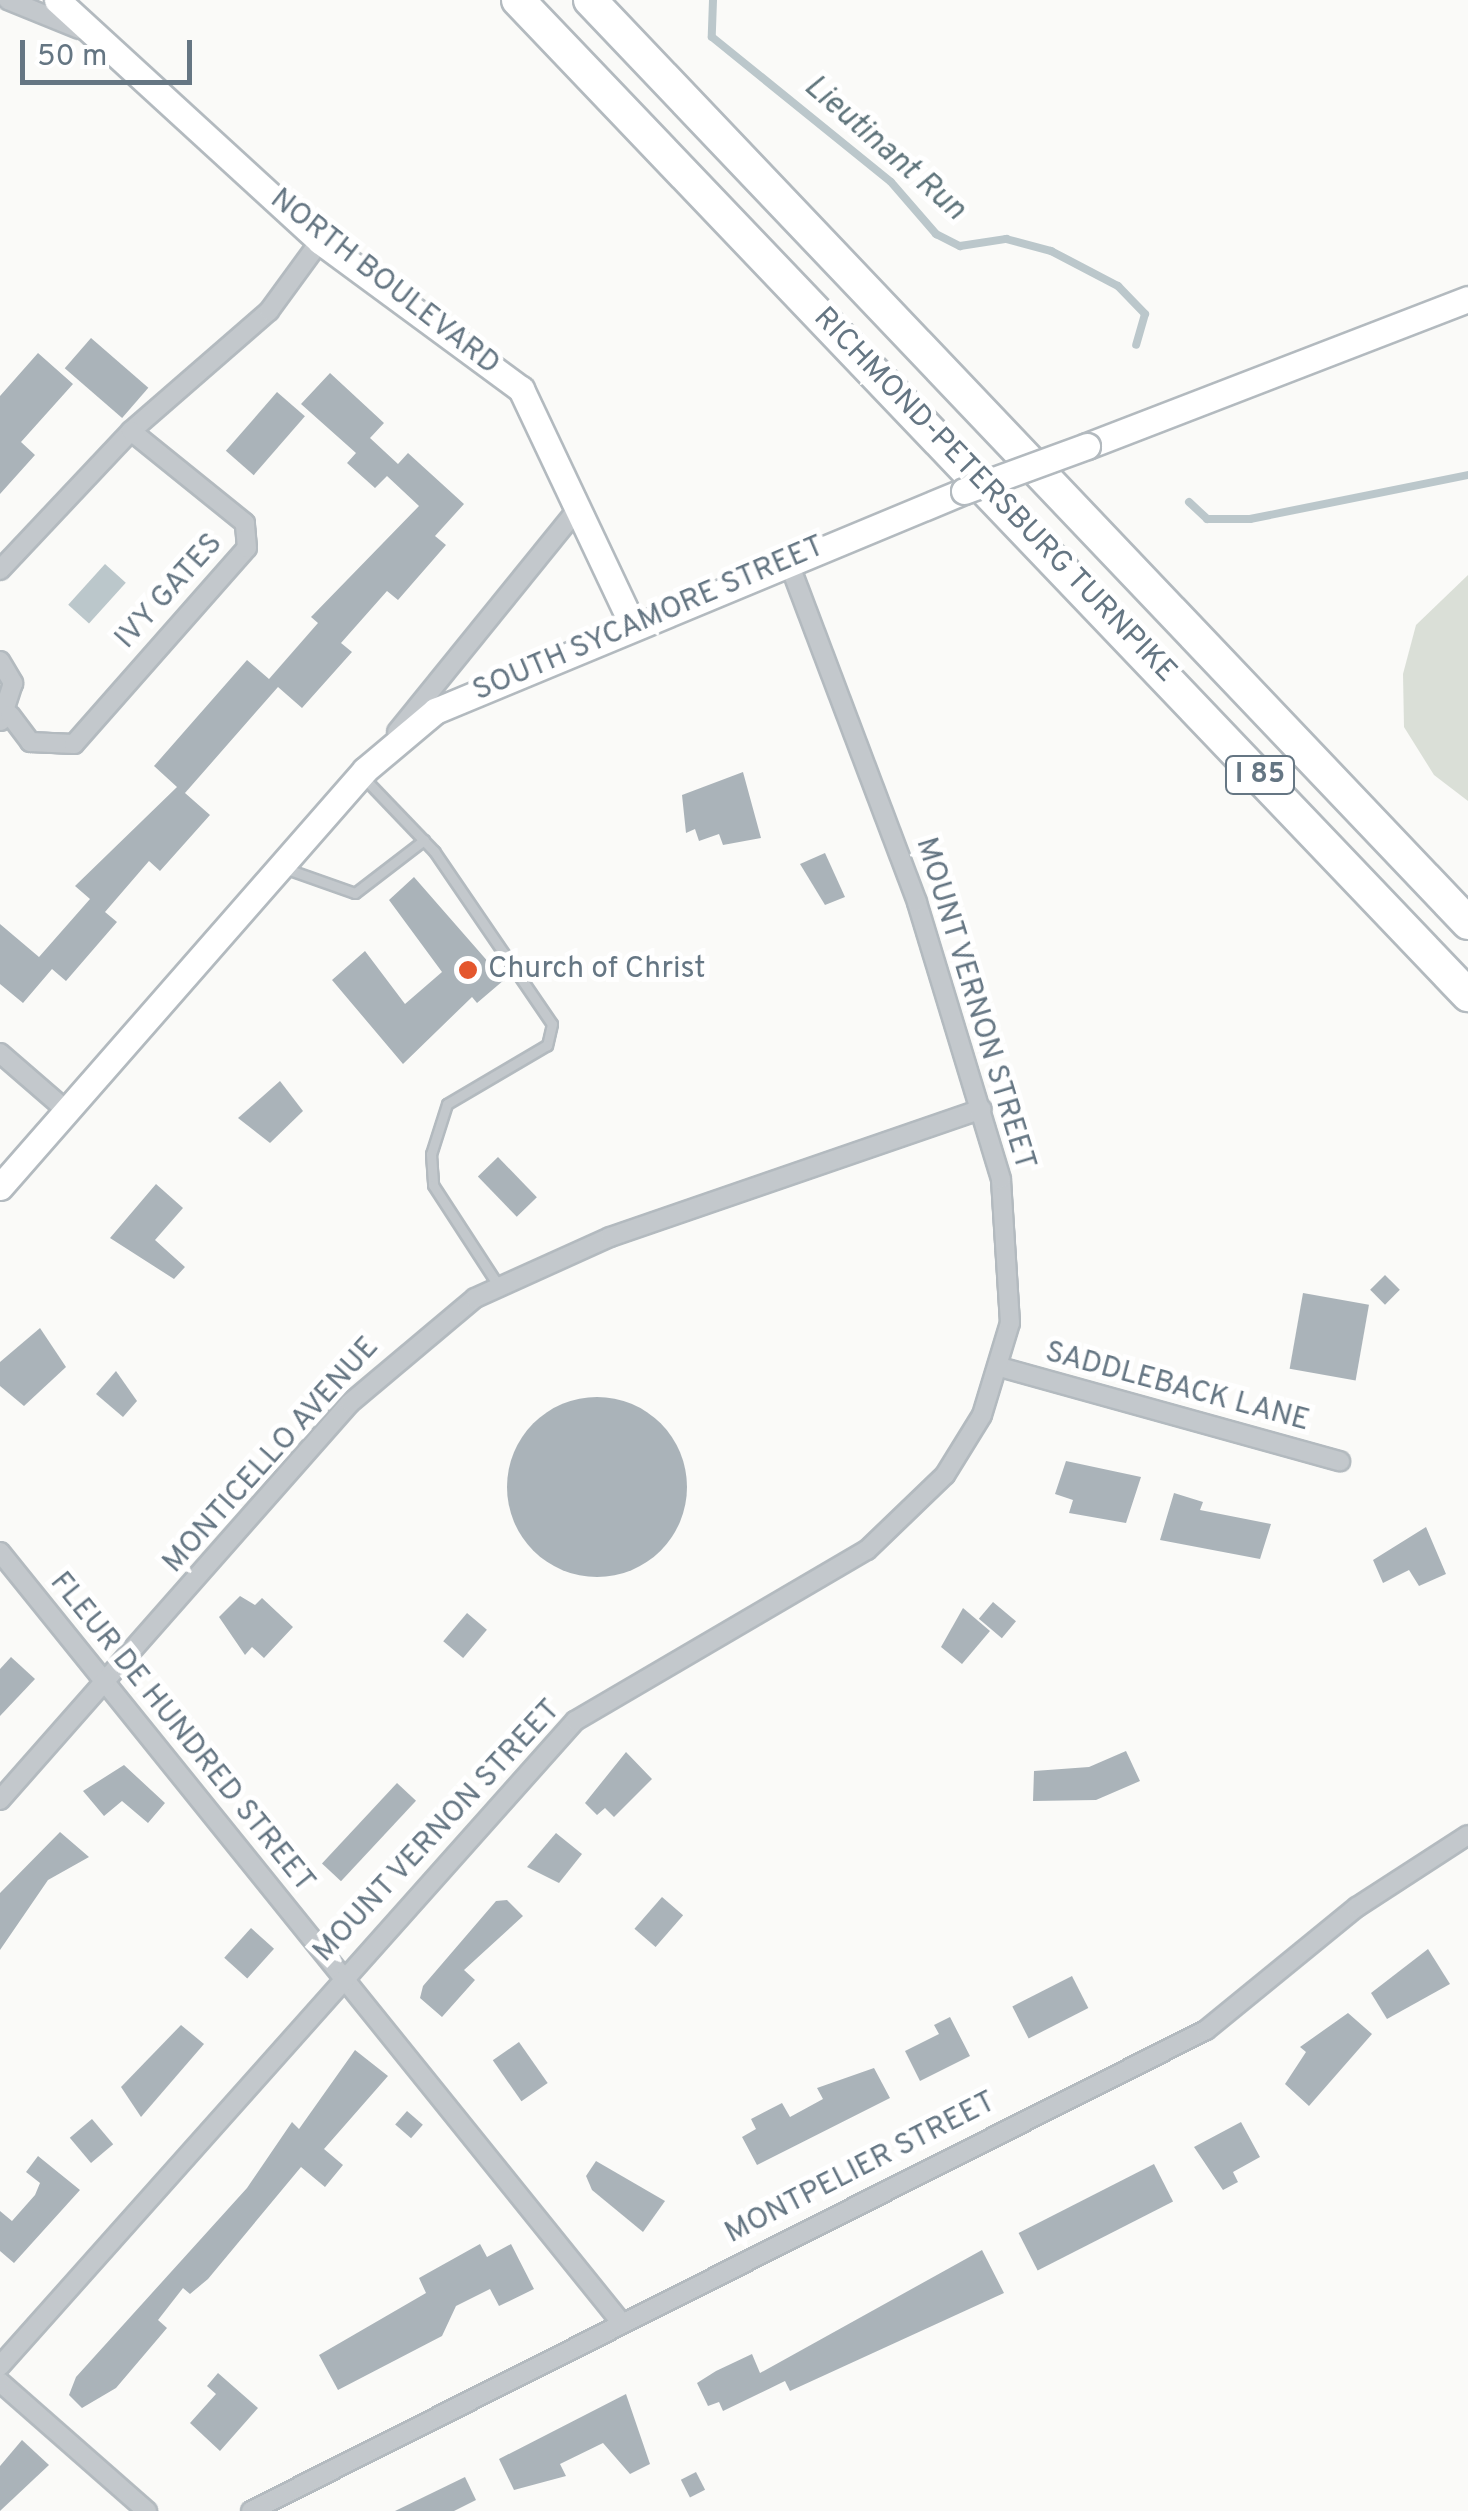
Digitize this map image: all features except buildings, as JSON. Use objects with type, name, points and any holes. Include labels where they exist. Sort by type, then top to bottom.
[{"type":"highway","name":"RICHMOND-PETERSBURG TURNPIKE","points":[[518,0],[1468,995]]},
{"type":"highway","name":"RICHMOND-PETERSBURG TURNPIKE","points":[[590,0],[1468,923]]},
{"type":"main road","name":"NORTH BOULEVARD","points":[[56,0],[115,47],[320,241],[521,390],[632,624]]},
{"type":"main road","name":"SOUTH SYCAMORE STREET","points":[[0,1187],[363,772],[435,711],[788,560],[1468,299]]},
{"type":"street","points":[[8,0],[115,47]]},
{"type":"street","points":[[0,570],[131,431],[260,320],[320,241]]},
{"type":"street","name":"IVY GATES","points":[[0,661],[14,683],[5,718],[30,742],[74,744],[247,548],[245,522],[131,431]]},
{"type":"street","points":[[363,772],[579,507]]},
{"type":"street","name":"MOUNT VERNON STREET","points":[[0,2366],[341,1975],[575,1721],[801,1595],[905,1519],[970,1440],[1000,1367],[1010,1231],[982,1109],[917,902],[788,560]]},
{"type":"street","points":[[0,1052],[66,1111]]},
{"type":"street","name":"MONTICELLO AVENUE","points":[[0,1800],[350,1403],[431,1328],[498,1285],[982,1109]]},
{"type":"street","name":"SADDLEBACK LANE","points":[[1000,1367],[1340,1462]]},
{"type":"street","name":"FLEUR DE HUNDRED STREET","points":[[0,1552],[620,2321]]},
{"type":"street","name":"MONTPELIER STREET","points":[[251,2511],[620,2321],[1206,2030],[1357,1907],[1468,1834]]},
{"type":"street","points":[[0,2382],[147,2511]]},
{"type":"lane","points":[[363,772],[424,840],[552,1024],[547,1045],[447,1104],[431,1154],[433,1185],[498,1285]]},
{"type":"lane","points":[[281,866],[356,893],[424,840]]},
{"type":"shaded area","points":[[105,564],[126,583],[89,624],[68,605]]},
{"type":"shaded area","points":[[1468,575],[1468,801],[1434,775],[1404,727],[1403,674],[1416,625]]},
{"type":"waterway","name":"Lieutinant Run","points":[[713,0],[712,37],[891,182],[936,234],[960,246],[1006,239],[1051,251],[1118,286],[1145,314],[1136,345]]},
{"type":"waterway","name":"Lieutinant Run","points":[[1189,502],[1207,519],[1250,519],[1468,475]]},
{"type":"place","name":"Church of Christ","points":[[468,970]]}]
